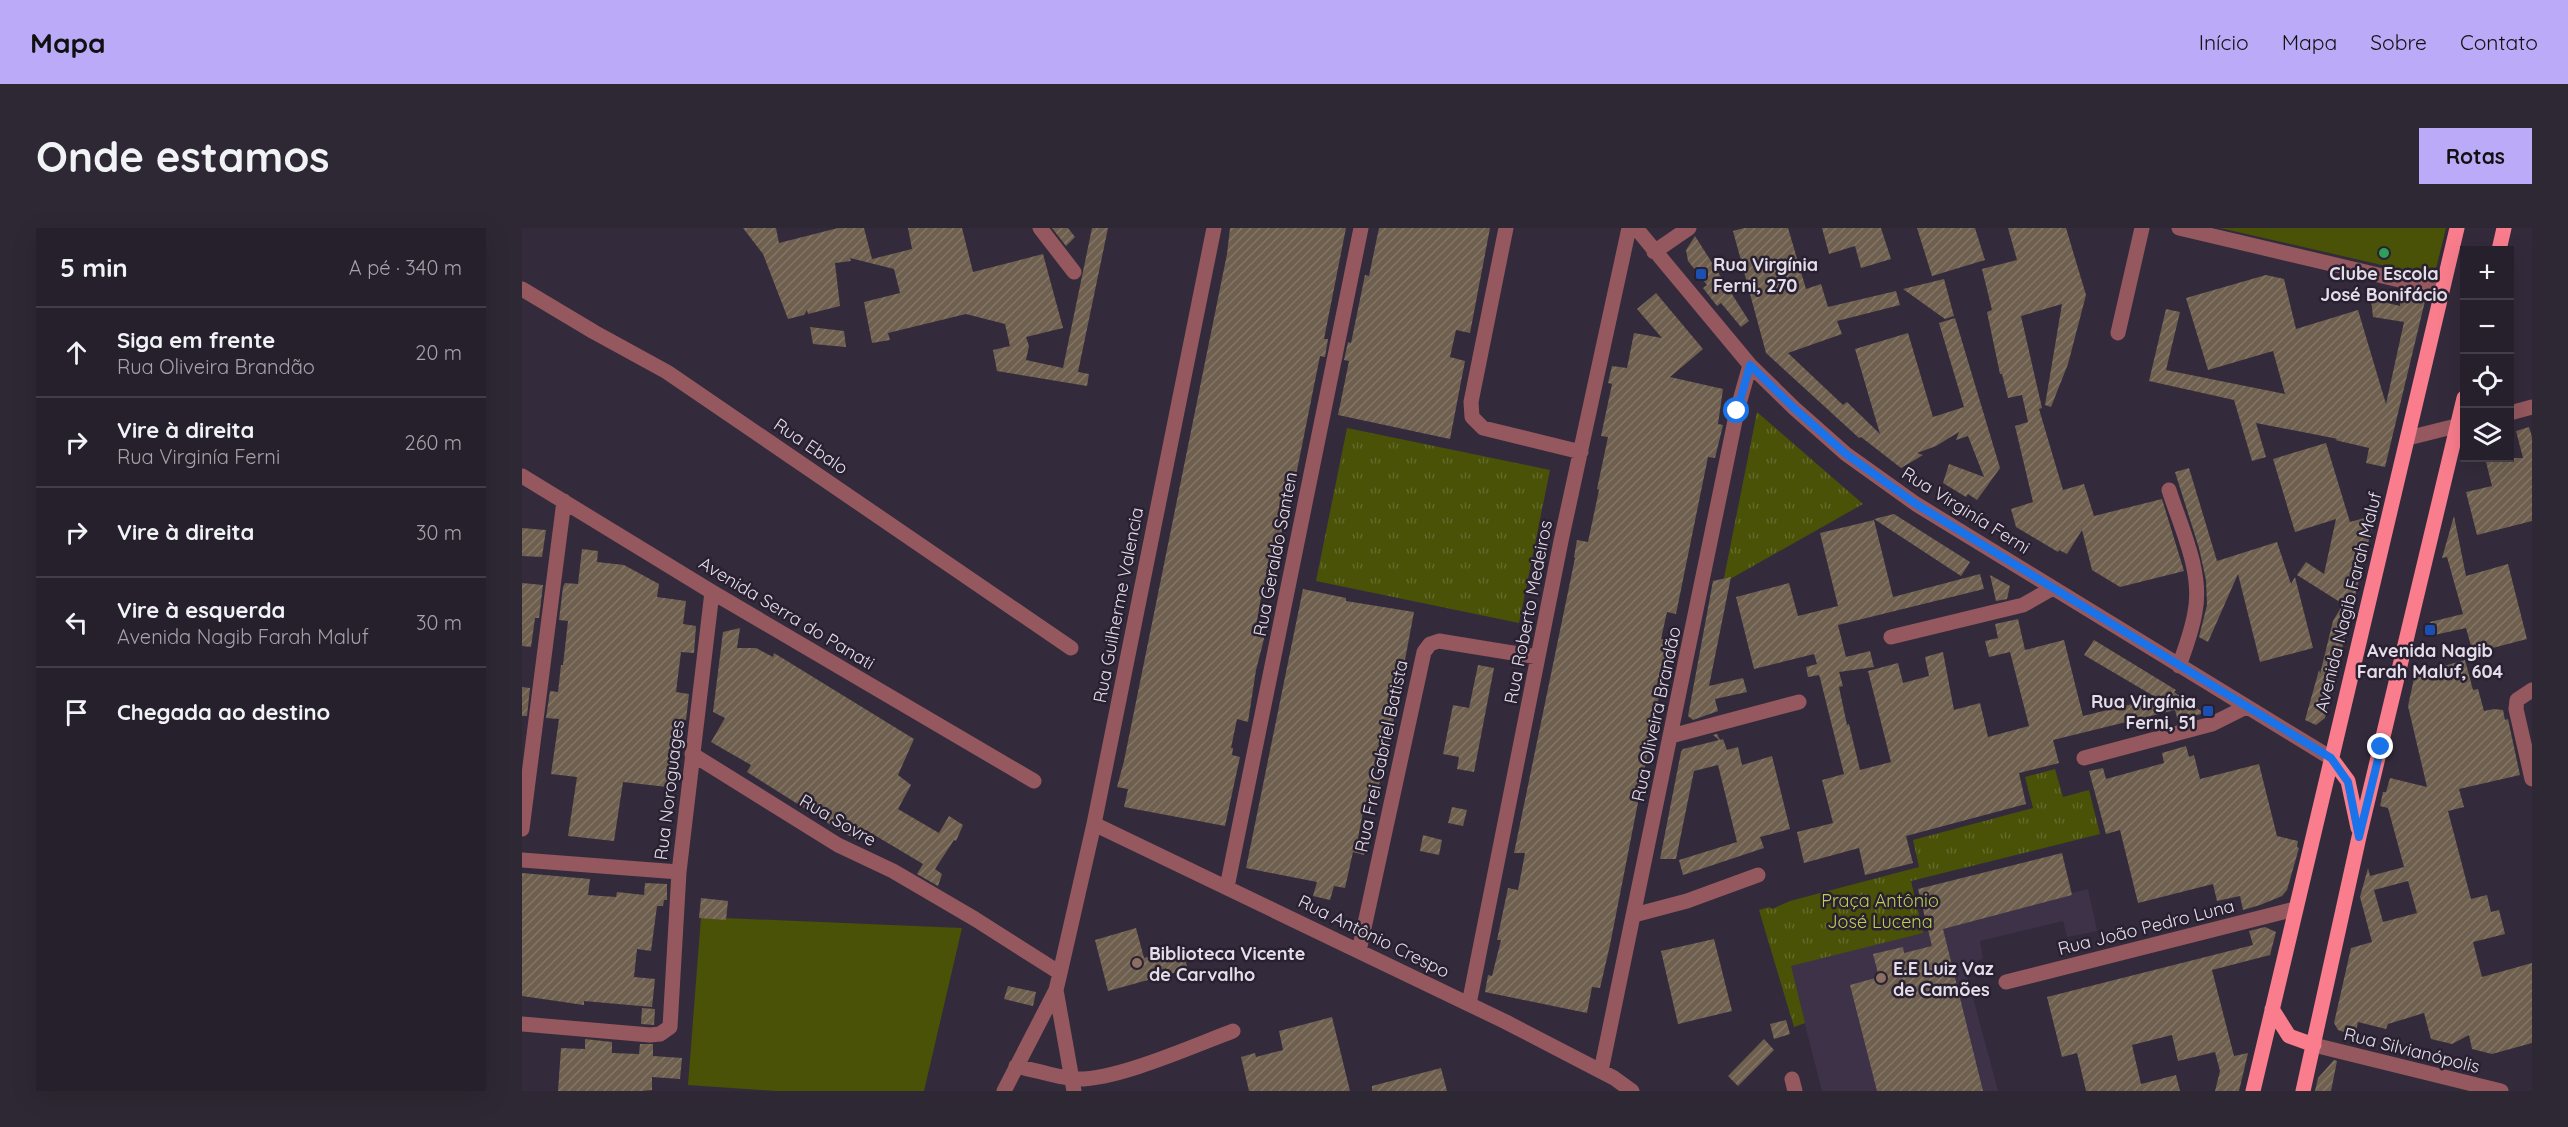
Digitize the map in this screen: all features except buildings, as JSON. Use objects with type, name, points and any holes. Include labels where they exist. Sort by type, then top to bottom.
[{"type":"main road","name":"Avenida Nagib Farah Maluf","points":[[2253,1091],[2457,228]]},
{"type":"main road","points":[[2500,246],[2504,228]]},
{"type":"main road","points":[[2302,1091],[2359,837],[2460,429]]},
{"type":"main road","points":[[2331,758],[2348,782],[2359,837]]},
{"type":"main road","points":[[2272,1009],[2289,1036],[2314,1045]]},
{"type":"street","points":[[1040,228],[1074,272]]},
{"type":"street","name":"Rua Guilherme Valencia","points":[[1004,1091],[1056,990],[1060,974],[1094,824],[1214,228]]},
{"type":"street","name":"Rua Geraldo Santen","points":[[1227,887],[1361,228]]},
{"type":"street","points":[[1506,228],[1476,368],[1471,402],[1472,417],[1483,428],[1581,452]]},
{"type":"street","name":"Rua Roberto Medeiros","points":[[1469,1004],[1538,657],[1629,228]]},
{"type":"street","name":"Rua Virginía Ferni","points":[[1636,228],[1750,365],[1846,454],[1916,504],[2331,758]]},
{"type":"street","points":[[1654,252],[1689,228]]},
{"type":"street","points":[[2118,333],[2142,228]]},
{"type":"street","points":[[2179,228],[2442,290]]},
{"type":"street","name":"Rua Ebalo","points":[[522,289],[667,372],[1071,648]]},
{"type":"street","name":"Rua Oliveira Brandão","points":[[1601,1071],[1737,411],[1750,365]]},
{"type":"street","points":[[2514,411],[2532,407]]},
{"type":"street","points":[[2408,438],[2460,425]]},
{"type":"street","name":"Avenida Serra do Panati","points":[[522,476],[712,592],[1034,781]]},
{"type":"street","points":[[2169,490],[2195,572],[2197,593],[2196,611],[2179,666]]},
{"type":"street","points":[[522,829],[564,501]]},
{"type":"street","points":[[1891,637],[2023,605],[2052,588]]},
{"type":"street","name":"Rua Noroguages","points":[[522,860],[679,872],[712,592]]},
{"type":"street","name":"Rua Frei Gabriel Batista","points":[[1359,951],[1424,652],[1430,644],[1439,641],[1538,657]]},
{"type":"street","points":[[2532,690],[2517,699],[2518,720],[2532,779]]},
{"type":"street","points":[[1671,736],[1799,702]]},
{"type":"street","points":[[2084,758],[2212,724],[2246,707]]},
{"type":"street","name":"Rua Sovre","points":[[693,754],[838,845],[893,871],[967,914],[1060,974]]},
{"type":"street","name":"Rua Antônio Crespo","points":[[1094,824],[1469,1004],[1601,1071],[1632,1091]]},
{"type":"street","points":[[522,1024],[631,1034],[660,1034],[670,1027],[679,872]]},
{"type":"street","points":[[1634,915],[1687,901],[1758,874]]},
{"type":"street","name":"Rua João Pedro Luna","points":[[2006,982],[2295,909]]},
{"type":"street","name":"Rua Guilherme Valencia","points":[[1056,990],[1074,1085]]},
{"type":"street","points":[[1016,1066],[1074,1085],[1132,1068],[1233,1031]]},
{"type":"street","name":"Rua Silvianópolis","points":[[2314,1045],[2501,1091]]},
{"type":"shaded area","name":"E.E Luiz Vaz de Camões","points":[[2088,889],[2097,931],[2067,937],[2063,921],[1980,941],[1983,959],[1964,964],[1998,1091],[1822,1091],[1790,966]]},
{"type":"green space","name":"Clube Escola José Bonifácio","points":[[2220,228],[2446,228],[2434,277]]},
{"type":"green space","points":[[1757,412],[1863,504],[1723,583]]},
{"type":"green space","points":[[1347,428],[1550,470],[1519,623],[1316,581]]},
{"type":"green space","name":"Praça Antônio José Lucena","points":[[2055,769],[2063,797],[2089,790],[2100,834],[1911,881],[1923,933],[1791,966],[1805,1023],[1794,1027],[1759,910],[1769,907],[1772,909],[1790,901],[1919,867],[1913,840],[2033,808],[2025,777]]},
{"type":"green space","points":[[701,917],[962,928],[924,1091],[776,1091],[688,1085]]},
{"type":"place","name":"Clube Escola José Bonifácio","points":[[2384,253]]},
{"type":"place","name":"Rua Virgínia Ferni, 270","points":[[1701,274]]},
{"type":"place","name":"Avenida Nagib Farah Maluf, 604","points":[[2430,630]]},
{"type":"place","name":"Rua Virgínia Ferni, 51","points":[[2208,711]]},
{"type":"place","name":"Biblioteca Vicente de Carvalho","points":[[1137,963]]},
{"type":"place","name":"E.E Luiz Vaz de Camões","points":[[1881,978]]},
{"type":"route","points":[[1737,411],[1750,365],[1846,454],[1916,504],[2331,758],[2348,782],[2353,797],[2359,837],[2381,747]]}]
